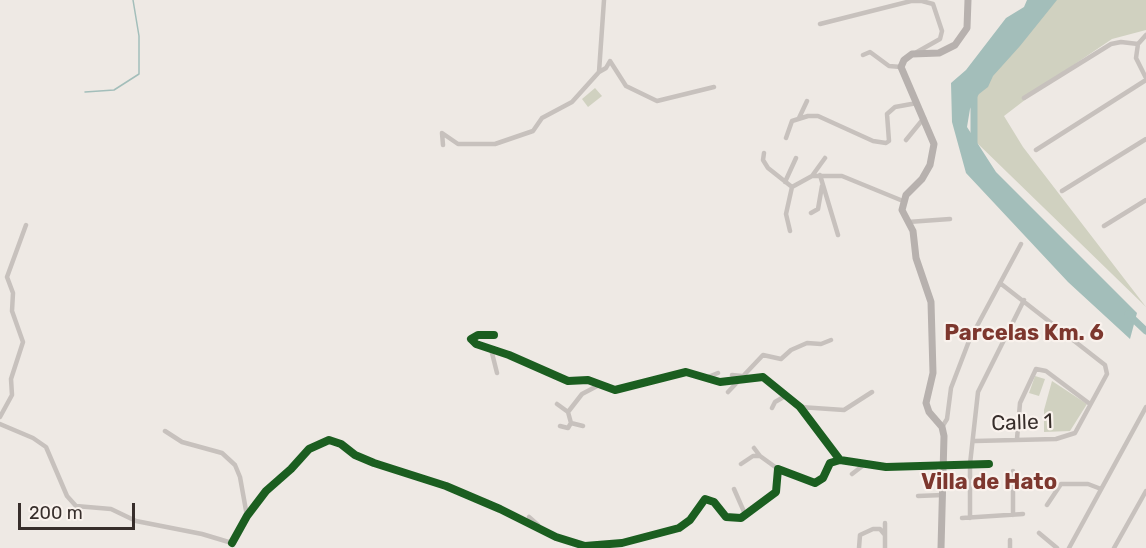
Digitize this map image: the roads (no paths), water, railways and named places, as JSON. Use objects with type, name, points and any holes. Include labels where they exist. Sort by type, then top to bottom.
[{"type":"main road","points":[[941,548],[944,465],[942,427],[929,412],[926,403],[933,373],[931,302],[908,222],[902,210],[903,201],[930,165],[934,144],[901,67],[907,56],[916,53],[939,53],[955,45],[967,28],[968,0]]},
{"type":"street","points":[[599,72],[604,0]]},
{"type":"street","points":[[820,24],[911,1],[933,2],[942,31],[940,39],[916,53]]},
{"type":"street","points":[[1036,150],[1146,79],[1136,57],[1138,44],[1146,35]]},
{"type":"street","points":[[1024,98],[1111,44],[1121,42],[1138,44]]},
{"type":"street","points":[[863,55],[870,52],[889,66],[901,67]]},
{"type":"street","points":[[443,145],[442,133],[458,144],[484,146],[533,131],[542,118],[572,102],[610,62],[626,86],[657,101],[714,87]]},
{"type":"street","points":[[799,118],[807,101]]},
{"type":"street","points":[[786,138],[790,124],[799,118],[818,116],[873,141],[886,143],[889,141],[887,114],[895,107],[917,103]]},
{"type":"street","points":[[906,140],[924,118]]},
{"type":"street","points":[[1062,191],[1146,139]]},
{"type":"street","points":[[765,153],[765,165],[792,187]]},
{"type":"street","points":[[785,182],[796,158]]},
{"type":"street","points":[[812,176],[825,158]]},
{"type":"street","points":[[820,175],[838,235]]},
{"type":"street","points":[[790,231],[786,214],[792,187],[812,176],[842,176],[903,201]]},
{"type":"street","points":[[811,213],[818,209],[822,186]]},
{"type":"street","points":[[1104,226],[1146,200]]},
{"type":"street","points":[[908,222],[950,219]]},
{"type":"street","points":[[0,417],[12,395],[11,379],[23,342],[12,310],[13,293],[7,277],[26,225]]},
{"type":"street","points":[[942,427],[947,419],[951,388],[969,341],[1021,244]]},
{"type":"street","name":"Calle 1","points":[[975,441],[1068,437],[1075,434],[1107,374],[1105,365],[1000,283]]},
{"type":"street","points":[[970,518],[970,464],[975,441],[978,392],[1024,300]]},
{"type":"street","points":[[494,335],[478,335],[471,339],[476,344],[502,352],[568,381],[588,380],[615,390],[686,372],[720,382],[744,377]]},
{"type":"street","points":[[728,392],[763,354],[781,359],[791,350],[807,343],[817,344],[831,340]]},
{"type":"street","points":[[817,344],[820,350]]},
{"type":"street","points":[[491,349],[496,373]]},
{"type":"street","points":[[502,352],[513,352]]},
{"type":"street","points":[[1017,439],[1020,403],[1031,375],[1036,369],[1046,371],[1090,404]]},
{"type":"street","points":[[708,377],[718,373]]},
{"type":"street","points":[[732,375],[763,377],[787,395],[800,408],[840,460]]},
{"type":"street","points":[[568,412],[582,394],[602,384]]},
{"type":"street","points":[[800,408],[844,410],[872,392]]},
{"type":"street","points":[[772,408],[775,402],[787,395]]},
{"type":"street","points":[[558,404],[568,412],[571,423]]},
{"type":"street","points":[[1069,548],[1146,407]]},
{"type":"street","points":[[571,423],[583,426]]},
{"type":"street","points":[[560,426],[567,428],[571,423]]},
{"type":"street","points":[[0,424],[33,438],[46,447],[68,496],[76,506],[111,509],[136,522],[202,534],[233,546],[248,516],[266,491],[309,449],[329,440],[341,444],[355,455],[374,463],[446,486],[556,537],[585,546],[622,543],[679,528],[690,520],[705,499],[714,502],[730,519],[745,514],[776,492],[778,469]]},
{"type":"street","points":[[165,430],[182,442],[222,453],[235,465],[240,477],[248,516]]},
{"type":"street","points":[[754,448],[760,456],[778,469],[815,483],[823,478],[830,463],[840,460],[886,467],[989,464]]},
{"type":"street","points":[[741,464],[753,456],[760,456]]},
{"type":"street","points":[[852,474],[865,464]]},
{"type":"street","points":[[1013,471],[1013,515]]},
{"type":"street","points":[[1047,505],[1061,484],[1088,484],[1101,489]]},
{"type":"street","points":[[734,489],[745,514]]},
{"type":"street","points":[[1114,548],[1146,491]]},
{"type":"street","points":[[918,496],[943,495]]},
{"type":"street","points":[[962,519],[1023,514]]},
{"type":"street","points":[[529,517],[542,529]]},
{"type":"street","points":[[885,523],[885,548]]},
{"type":"street","points":[[859,548],[860,535],[866,532],[880,529],[885,535]]},
{"type":"street","points":[[1039,533],[1057,548]]},
{"type":"street","points":[[1010,540],[1010,548]]},
{"type":"water","points":[[1027,0],[1057,0],[993,76],[988,87],[979,94],[970,109],[967,127],[996,172],[1137,313],[1130,339],[1068,282],[966,173],[952,122],[951,83],[966,70],[1006,18],[1024,7]]},
{"type":"waterway","points":[[85,92],[114,90],[139,74],[139,36],[133,0]]},
{"type":"waterway","points":[[974,94],[974,143]]},
{"type":"waterway","points":[[1128,314],[1146,331]]},
{"type":"district","name":"Parcelas Km. 6","points":[[1024,334]]},
{"type":"district","name":"Villa de Hato","points":[[989,483]]}]
